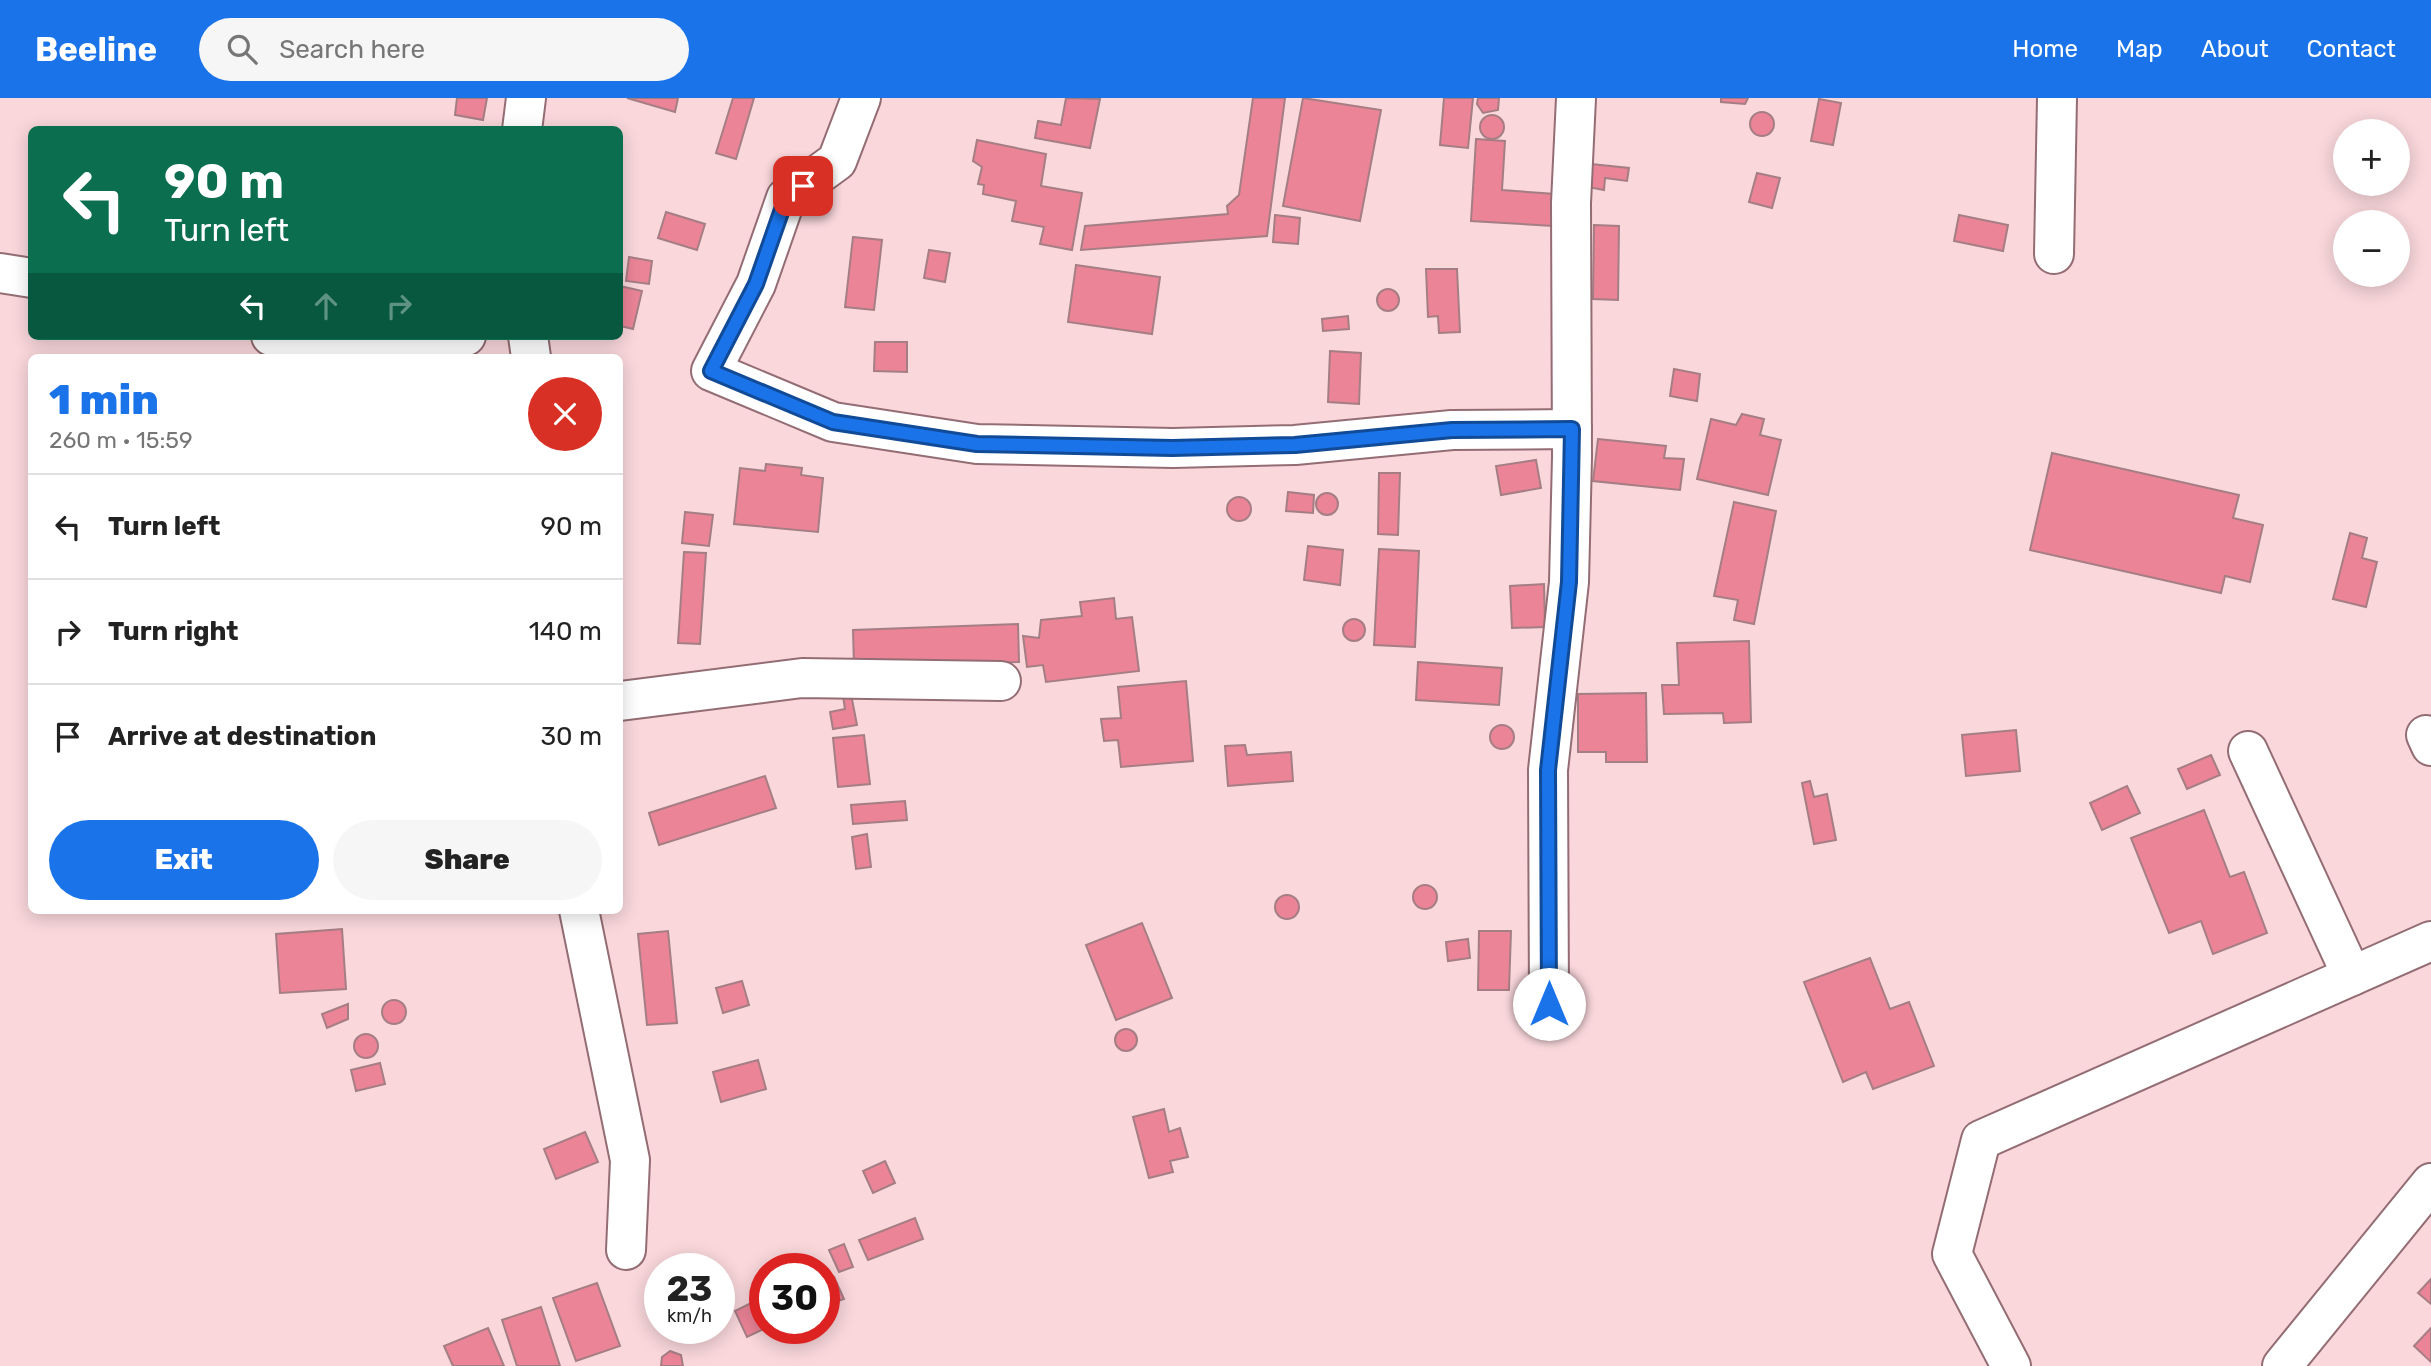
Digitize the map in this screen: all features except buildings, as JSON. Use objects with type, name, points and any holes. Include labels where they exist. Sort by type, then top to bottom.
[{"type":"street","points":[[522,126],[526,98]]},
{"type":"street","points":[[861,98],[837,161],[786,198],[756,284],[711,371],[833,422],[977,444],[1172,448],[1295,445],[1452,430],[1572,429]]},
{"type":"street","points":[[1549,1004],[1548,770],[1569,582],[1572,429],[1571,203],[1576,98]]},
{"type":"street","points":[[2054,254],[2057,98]]},
{"type":"street","points":[[0,273],[28,277]]},
{"type":"street","points":[[291,340],[336,349],[426,340]]},
{"type":"street","points":[[623,701],[802,678],[1001,681]]},
{"type":"street","points":[[2248,751],[2353,976]]},
{"type":"street","points":[[580,914],[630,1160],[626,1250]]},
{"type":"street","points":[[2011,1366],[1952,1254],[1981,1140],[2431,941]]},
{"type":"street","points":[[2282,1366],[2431,1183]]},
{"type":"route","points":[[803,186],[786,198],[756,284],[711,371],[833,422],[977,444],[1172,448],[1295,445],[1452,430],[1572,429],[1569,582],[1548,770],[1549,1004]]}]
